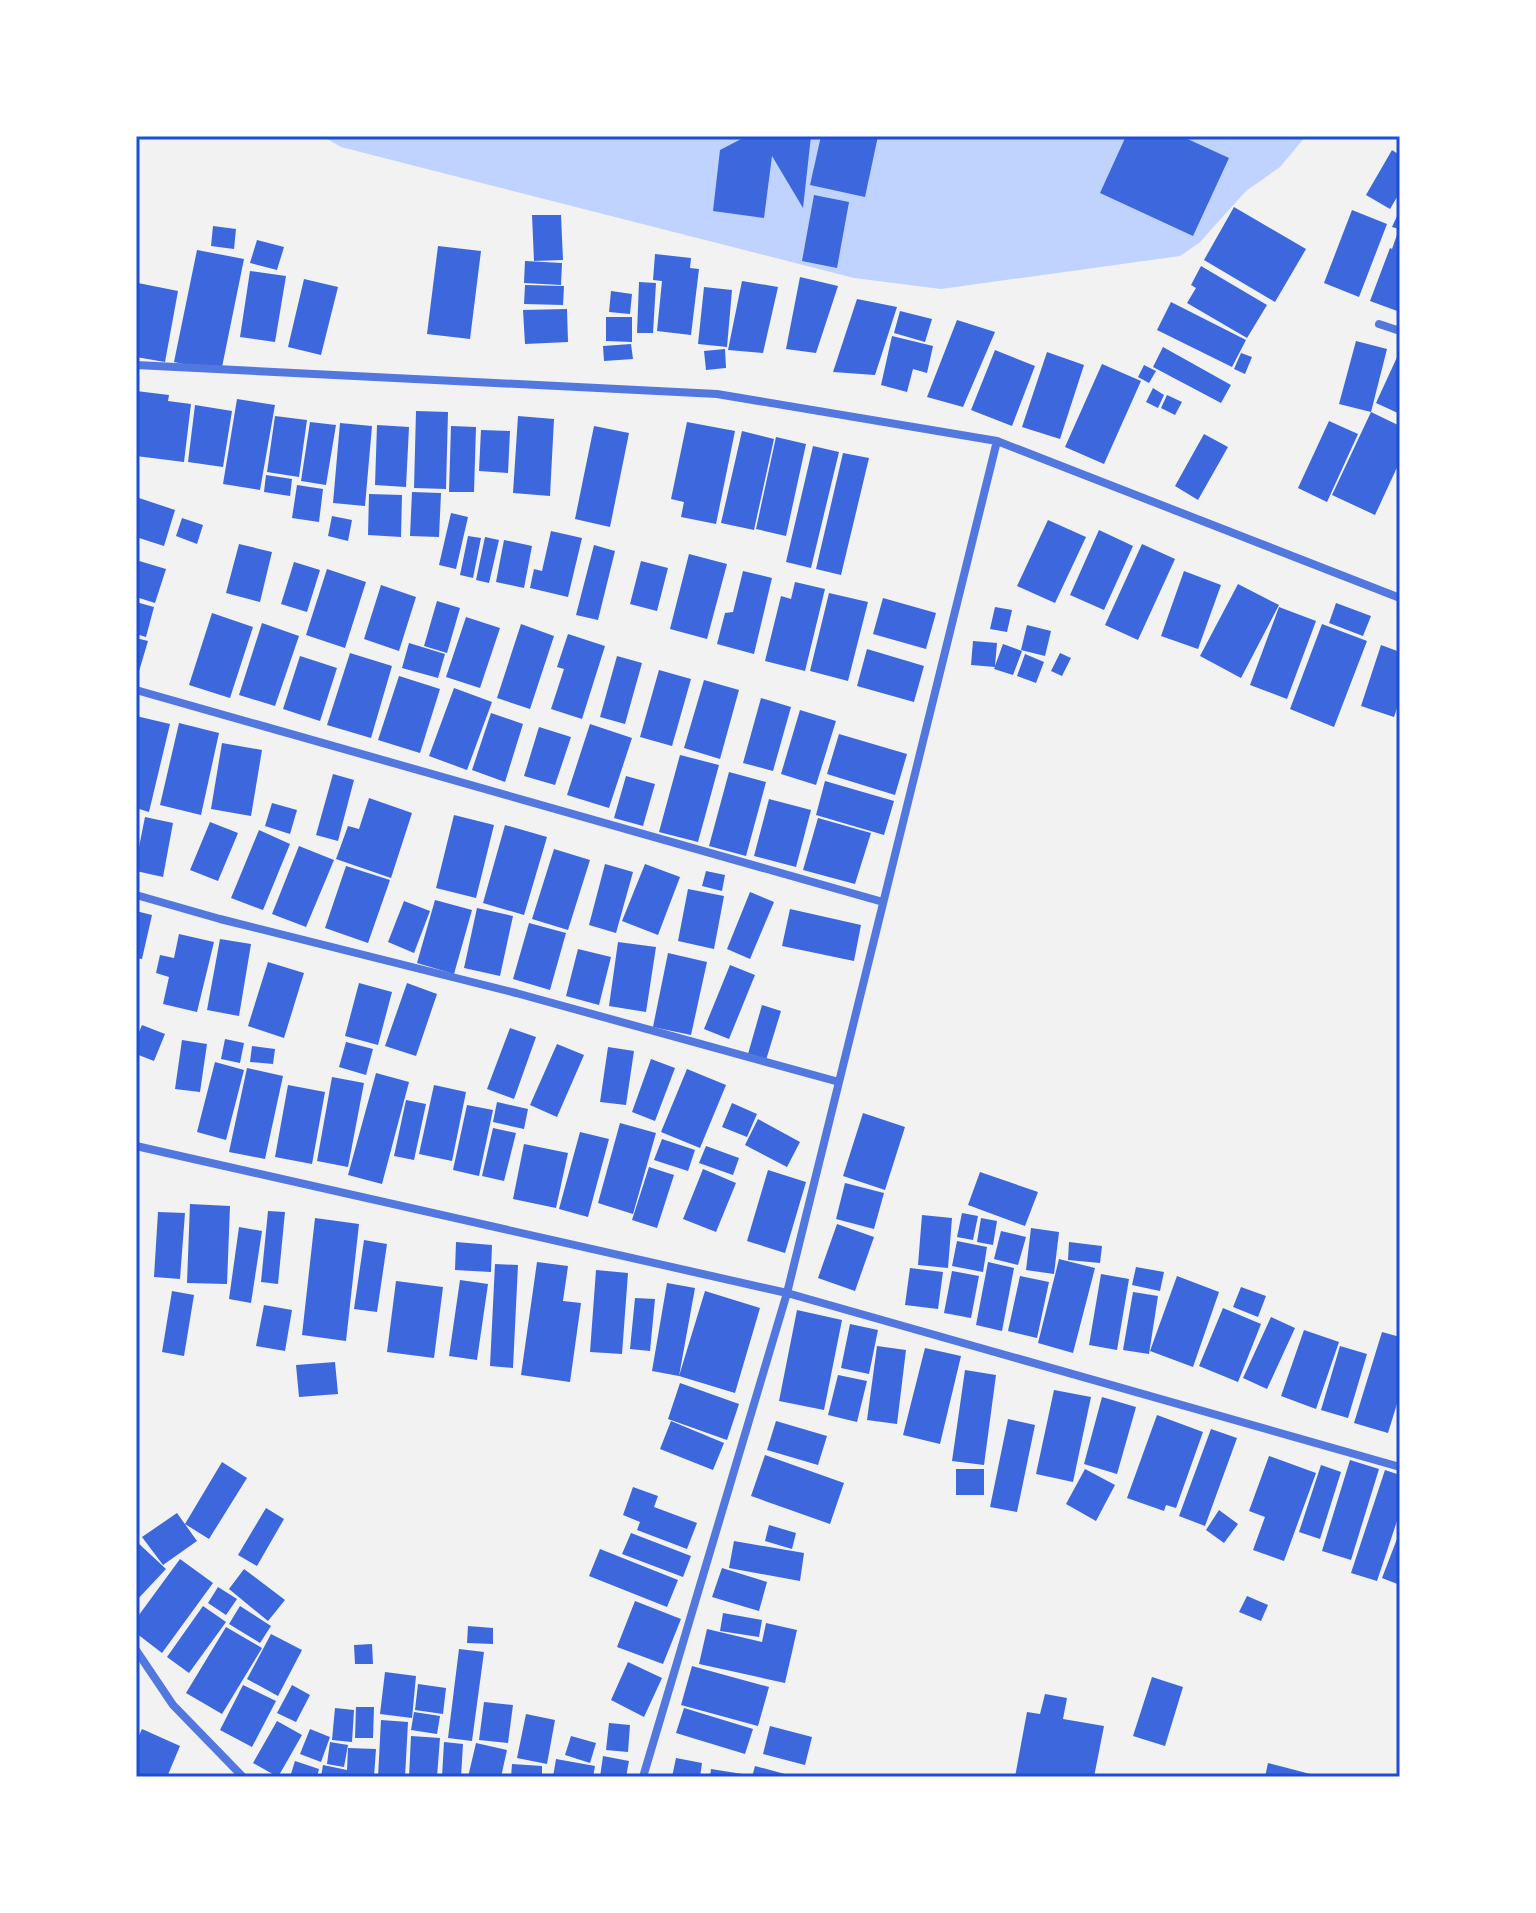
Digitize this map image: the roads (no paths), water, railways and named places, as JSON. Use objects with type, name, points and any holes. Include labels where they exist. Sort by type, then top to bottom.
[{"type":"street","points":[[1379,324],[1400,331]]},
{"type":"street","points":[[136,365],[717,394],[997,441],[1400,598]]},
{"type":"street","points":[[643,1777],[787,1293],[997,441]]},
{"type":"street","points":[[136,690],[883,902]]},
{"type":"street","points":[[136,895],[516,993],[839,1082]]},
{"type":"street","points":[[136,1146],[787,1293],[1400,1467]]},
{"type":"street","points":[[136,1650],[173,1705],[243,1777]]},
{"type":"water","points":[[322,136],[1306,136],[1280,167],[1246,191],[1199,243],[1180,256],[941,289],[854,278],[341,147]]}]
